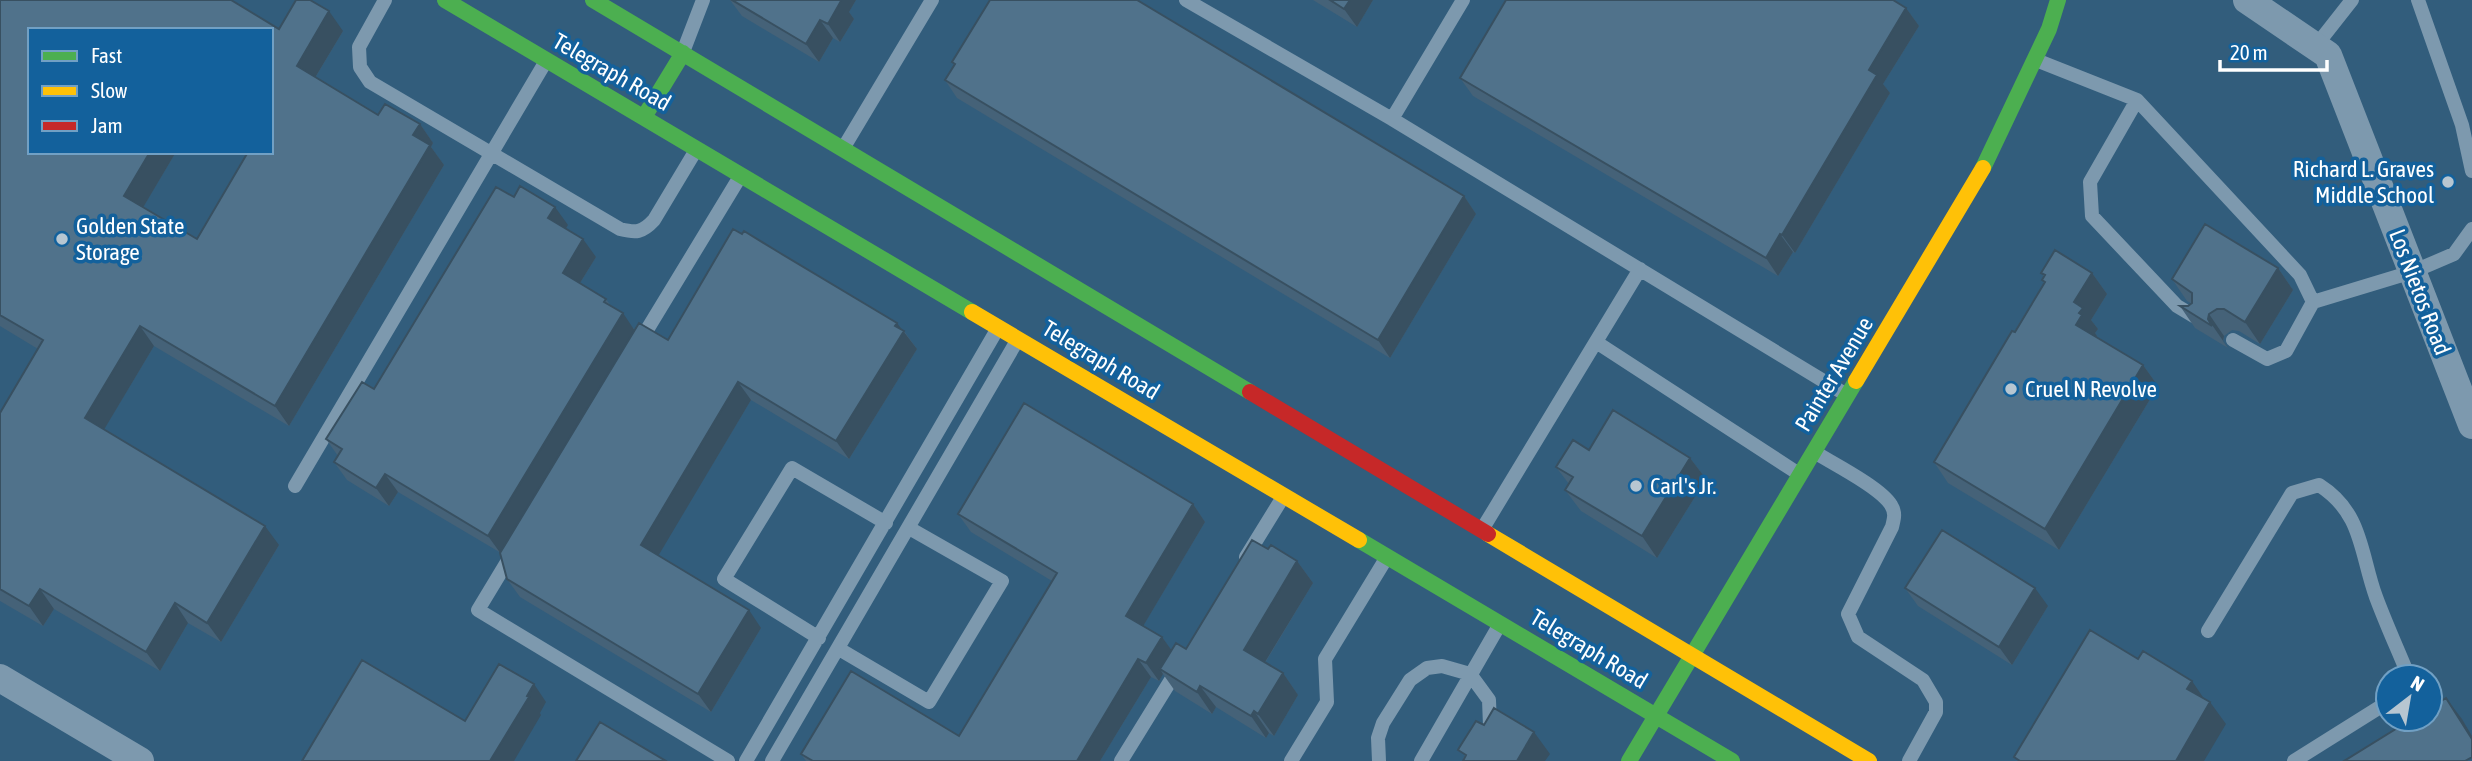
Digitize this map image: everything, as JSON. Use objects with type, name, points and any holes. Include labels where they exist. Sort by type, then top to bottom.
[{"type":"main road","name":"Telegraph Road","points":[[446,0],[1732,761]]},
{"type":"main road","points":[[593,0],[614,5],[683,53],[1869,761]]},
{"type":"main road","name":"Painter Avenue","points":[[1629,761],[1988,160],[2049,29],[2058,0]]},
{"type":"main road","points":[[644,117],[683,53]]},
{"type":"street","name":"Los Nietos Road","points":[[2247,0],[2328,55],[2472,425]]},
{"type":"street","points":[[0,678],[141,761]]},
{"type":"lane","points":[[385,0],[359,47],[360,67],[370,82],[620,229],[635,233],[646,229],[697,148]]},
{"type":"lane","points":[[683,53],[703,0]]},
{"type":"lane","points":[[843,148],[932,0]]},
{"type":"lane","points":[[1186,0],[1392,119],[1848,396]]},
{"type":"lane","points":[[1392,119],[1463,0]]},
{"type":"lane","points":[[2315,47],[2352,0]]},
{"type":"lane","points":[[2418,0],[2462,125],[2472,172]]},
{"type":"lane","points":[[295,486],[546,60]]},
{"type":"lane","points":[[2035,60],[2137,100],[2300,275],[2313,302]]},
{"type":"lane","points":[[2137,100],[2090,182],[2092,216],[2177,306],[2199,319]]},
{"type":"lane","points":[[634,351],[741,175]]},
{"type":"lane","points":[[2233,340],[2267,359],[2286,351],[2313,302],[2412,272],[2454,254],[2472,229]]},
{"type":"lane","points":[[1482,529],[1640,269]]},
{"type":"lane","points":[[746,761],[999,327]]},
{"type":"lane","points":[[772,761],[1018,338]]},
{"type":"lane","points":[[1596,342],[1800,475]]},
{"type":"lane","points":[[1814,452],[1878,492],[1891,504],[1895,516],[1848,614],[1858,637],[1923,680],[1936,702],[1936,712],[1909,761]]},
{"type":"lane","points":[[819,638],[724,579],[792,468],[886,523]]},
{"type":"lane","points":[[2208,631],[2291,493],[2319,485],[2334,495],[2358,530],[2376,594],[2403,663]]},
{"type":"lane","points":[[1241,564],[1284,495]]},
{"type":"lane","points":[[839,649],[929,702],[1002,581],[909,528]]},
{"type":"lane","points":[[521,539],[478,610],[728,761]]},
{"type":"lane","points":[[1291,761],[1327,702],[1325,659],[1387,556]]},
{"type":"lane","points":[[1420,761],[1501,622]]},
{"type":"lane","points":[[1121,761],[1185,657]]},
{"type":"lane","points":[[1379,761],[1378,738],[1383,723],[1410,680],[1427,668],[1441,666],[1470,674],[1489,699],[1490,726],[1470,761]]},
{"type":"lane","points":[[2294,761],[2374,711]]},
{"type":"building","points":[[0,0],[231,0],[279,29],[296,0],[310,0],[329,11],[297,66],[378,115],[385,104],[420,124],[413,135],[430,145],[275,406],[140,326],[85,418],[265,526],[207,623],[175,603],[146,652],[40,589],[29,606],[0,589],[0,413],[43,340],[0,315]]},
{"type":"building","points":[[732,0],[841,1],[828,24],[820,20],[806,44]]},
{"type":"building","points":[[990,0],[1137,0],[1464,196],[1378,340],[945,80],[955,64],[952,62]]},
{"type":"building","points":[[1330,0],[1350,0],[1344,9]]},
{"type":"building","points":[[1506,0],[1893,0],[1906,8],[1869,70],[1877,75],[1766,258],[1460,78]]},
{"type":"building","points":[[520,186],[555,207],[548,218],[583,239],[563,273],[606,299],[604,302],[623,313],[488,536],[385,474],[376,488],[334,462],[342,449],[326,439],[362,382],[374,389],[496,187],[514,197]]},
{"type":"building","points":[[2205,224],[2278,268],[2245,322],[2224,309],[2217,309],[2209,314],[2208,319],[2212,326],[2180,306],[2192,303],[2192,293],[2172,279]]},
{"type":"building","points":[[733,229],[742,234],[744,231],[897,323],[895,326],[904,331],[836,441],[738,382],[641,545],[749,610],[698,694],[507,579],[500,553],[639,323],[668,340]]},
{"type":"building","points":[[2055,250],[2092,273],[2074,302],[2083,308],[2076,325],[2143,365],[2045,529],[1934,462],[2012,331],[2015,332],[2045,282],[2042,280],[2045,275],[2041,273]]},
{"type":"building","points":[[1024,403],[1193,504],[1126,616],[1162,637],[1146,663],[1138,659],[1077,761],[813,761],[801,754],[851,671],[959,736],[1057,573],[958,514]]},
{"type":"building","points":[[1613,410],[1690,458],[1642,536],[1565,490],[1573,477],[1556,467],[1573,440],[1589,450]]},
{"type":"building","points":[[1942,530],[2035,588],[1999,647],[1905,588]]},
{"type":"building","points":[[1252,540],[1268,549],[1271,545],[1297,561],[1244,650],[1283,673],[1258,714],[1254,711],[1251,716],[1200,686],[1197,692],[1160,669],[1176,643],[1186,649]]},
{"type":"building","points":[[2090,630],[2138,659],[2143,651],[2192,681],[2187,689],[2210,702],[2176,761],[2020,761],[2014,757]]},
{"type":"building","points":[[362,660],[465,721],[499,664],[534,684],[527,696],[529,697],[490,761],[302,761]]},
{"type":"building","points":[[2446,698],[2472,739],[2472,757],[2465,761],[2344,761],[2389,733],[2444,733]]},
{"type":"building","points":[[1494,708],[1534,732],[1517,761],[1463,761],[1466,755],[1458,750],[1459,748],[1476,721],[1484,725]]},
{"type":"building","points":[[600,722],[666,761],[576,761]]},
{"type":"traffic: fast","points":[[445,0],[972,312]]},
{"type":"traffic: fast","points":[[593,0],[1250,392]]},
{"type":"traffic: fast","points":[[1983,168],[2049,29],[2058,0]]},
{"type":"traffic: fast","points":[[644,117],[683,53]]},
{"type":"traffic: fast","points":[[1629,761],[1856,381]]},
{"type":"traffic: fast","points":[[1359,540],[1732,761]]},
{"type":"traffic: slow","points":[[1856,381],[1983,168]]},
{"type":"traffic: slow","points":[[972,312],[1359,540]]},
{"type":"traffic: slow","points":[[1488,534],[1869,761]]},
{"type":"traffic: jam","points":[[1250,392],[1488,534]]},
{"type":"place","name":"Richard L. Graves Middle School","points":[[2448,182]]},
{"type":"place","name":"Golden State Storage","points":[[62,239]]},
{"type":"place","name":"Cruel N Revolve","points":[[2011,389]]},
{"type":"place","name":"Carl's Jr.","points":[[1636,486]]}]
